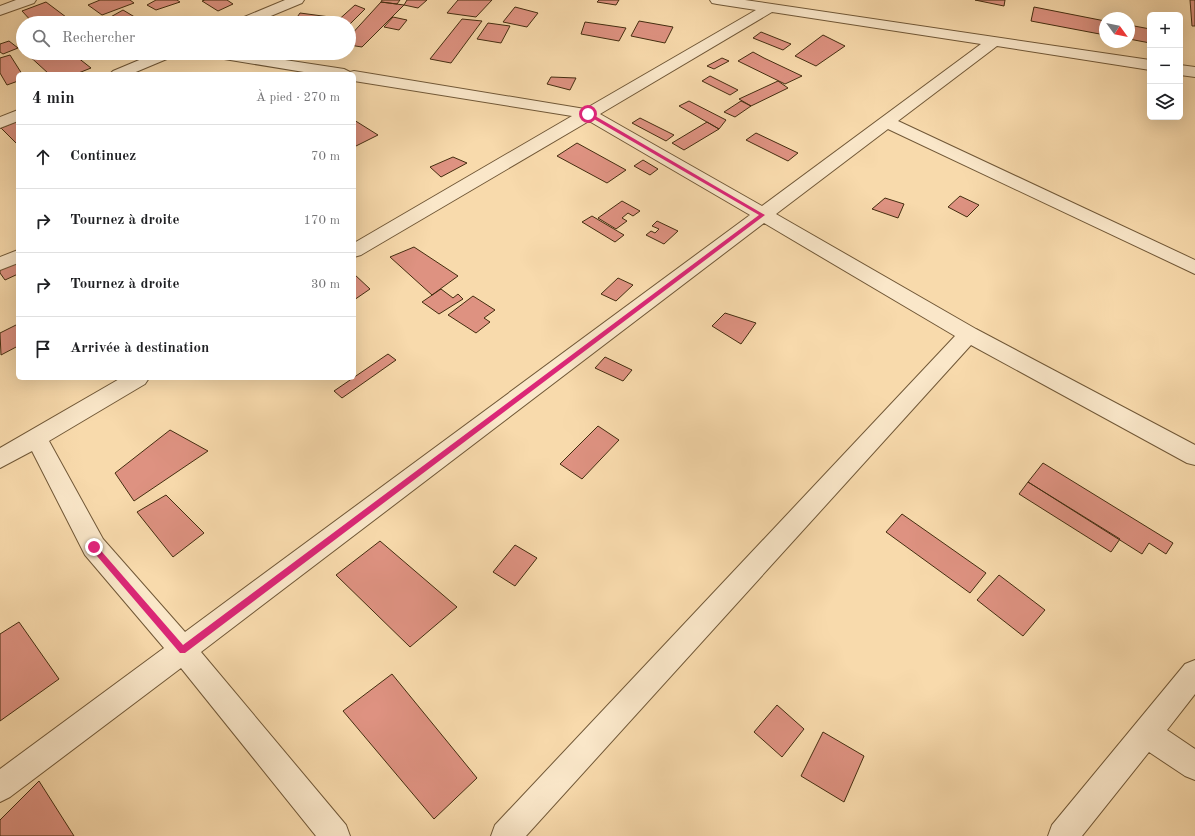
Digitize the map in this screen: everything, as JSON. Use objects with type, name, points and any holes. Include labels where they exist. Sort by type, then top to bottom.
[{"type":"street","points":[[0,11],[29,0]]},
{"type":"street","points":[[259,16],[297,0]]},
{"type":"street","points":[[717,0],[1147,65]]},
{"type":"street","points":[[356,250],[769,8]]},
{"type":"street","points":[[0,787],[993,42]]},
{"type":"street","points":[[123,72],[152,60]]},
{"type":"street","points":[[256,60],[331,72]]},
{"type":"street","points":[[1183,70],[1195,72]]},
{"type":"street","points":[[356,76],[588,114],[969,334],[1195,456]]},
{"type":"street","points":[[356,92],[380,80]]},
{"type":"street","points":[[0,123],[16,117]]},
{"type":"street","points":[[886,122],[1195,268]]},
{"type":"street","points":[[0,264],[16,257]]},
{"type":"street","points":[[506,836],[969,334]]},
{"type":"street","points":[[0,459],[135,380]]},
{"type":"street","points":[[36,438],[94,547],[183,650],[335,836]]},
{"type":"street","points":[[1063,836],[1195,673]]},
{"type":"street","points":[[1147,733],[1195,766]]},
{"type":"building","points":[[100,0],[130,0],[134,3],[102,15],[88,5]]},
{"type":"building","points":[[156,0],[177,0],[180,2],[156,10],[147,5]]},
{"type":"building","points":[[227,0],[233,4],[218,11],[202,1]]},
{"type":"building","points":[[382,0],[400,0],[397,4],[381,2]]},
{"type":"building","points":[[407,0],[427,0],[418,8],[404,5]]},
{"type":"building","points":[[458,0],[492,0],[476,17],[447,13]]},
{"type":"building","points":[[599,0],[619,0],[616,5],[597,2]]},
{"type":"building","points":[[975,0],[1005,0],[1004,6]]},
{"type":"building","points":[[1190,0],[1195,0],[1195,26],[1192,26]]},
{"type":"building","points":[[46,2],[65,16],[27,16],[22,11]]},
{"type":"building","points":[[381,2],[404,5],[362,47],[356,46],[356,29]]},
{"type":"building","points":[[355,5],[365,9],[356,18],[356,16],[343,16]]},
{"type":"building","points":[[515,7],[538,13],[527,27],[503,22]]},
{"type":"building","points":[[1034,7],[1099,20],[1099,34],[1031,21]]},
{"type":"building","points":[[123,10],[133,16],[112,16]]},
{"type":"building","points":[[300,13],[322,16],[298,16]]},
{"type":"building","points":[[393,17],[407,20],[399,30],[384,27]]},
{"type":"building","points":[[462,19],[482,21],[451,63],[430,59]]},
{"type":"building","points":[[639,21],[673,27],[665,43],[631,36]]},
{"type":"building","points":[[585,22],[626,28],[619,41],[581,34]]},
{"type":"building","points":[[488,23],[510,26],[501,43],[477,39]]},
{"type":"building","points":[[1135,26],[1147,28],[1147,42],[1135,40]]},
{"type":"building","points":[[761,32],[791,44],[783,50],[753,38]]},
{"type":"building","points":[[823,35],[845,46],[816,66],[795,56]]},
{"type":"building","points":[[9,41],[16,46],[16,49],[3,54],[0,52],[0,44]]},
{"type":"building","points":[[753,52],[802,76],[785,84],[738,61]]},
{"type":"building","points":[[10,55],[21,72],[16,72],[16,82],[7,85],[0,73],[0,58]]},
{"type":"building","points":[[722,58],[729,61],[714,69],[707,66]]},
{"type":"building","points":[[34,60],[81,60],[91,68],[81,72],[47,72]]},
{"type":"building","points":[[710,76],[738,90],[730,95],[702,81]]},
{"type":"building","points":[[551,77],[576,78],[570,90],[547,84]]},
{"type":"building","points":[[778,81],[788,88],[751,106],[739,99]]},
{"type":"building","points":[[689,101],[726,120],[719,129],[679,106]]},
{"type":"building","points":[[741,101],[751,106],[735,117],[724,112]]},
{"type":"building","points":[[640,118],[674,135],[666,141],[632,123]]},
{"type":"building","points":[[356,121],[378,135],[356,146]]},
{"type":"building","points":[[16,122],[16,143],[1,128]]},
{"type":"building","points":[[707,122],[719,129],[684,150],[672,143]]},
{"type":"building","points":[[756,133],[798,153],[788,161],[746,140]]},
{"type":"building","points":[[577,143],[626,170],[607,183],[557,156]]},
{"type":"building","points":[[453,157],[467,163],[441,177],[430,167]]},
{"type":"building","points":[[643,160],[658,169],[650,175],[634,166]]},
{"type":"building","points":[[960,196],[979,205],[967,217],[948,207]]},
{"type":"building","points":[[885,198],[904,204],[898,218],[872,209]]},
{"type":"building","points":[[622,201],[640,211],[633,216],[628,213],[622,218],[627,221],[616,229],[598,218]]},
{"type":"building","points":[[592,216],[624,235],[615,242],[582,222]]},
{"type":"building","points":[[657,221],[678,231],[664,244],[646,235],[651,231],[655,233],[659,229],[652,226]]},
{"type":"building","points":[[414,247],[458,276],[432,295],[390,257]]},
{"type":"building","points":[[16,261],[16,275],[5,280],[0,273],[0,268]]},
{"type":"building","points":[[356,276],[370,289],[356,299]]},
{"type":"building","points":[[618,278],[633,285],[616,301],[601,294]]},
{"type":"building","points":[[441,289],[453,298],[458,294],[463,299],[439,314],[422,302]]},
{"type":"building","points":[[473,296],[495,310],[484,318],[490,322],[476,333],[448,315]]},
{"type":"building","points":[[725,313],[756,323],[741,344],[712,326]]},
{"type":"building","points":[[16,325],[16,347],[1,355],[0,333]]},
{"type":"building","points":[[388,354],[396,360],[342,398],[334,391],[350,380],[356,380],[356,376]]},
{"type":"building","points":[[605,357],[632,370],[623,381],[595,368]]},
{"type":"building","points":[[598,426],[619,440],[582,479],[560,464]]},
{"type":"building","points":[[170,430],[208,451],[134,501],[115,473]]},
{"type":"building","points":[[1043,463],[1173,543],[1166,554],[1149,543],[1142,554],[1028,482]]},
{"type":"building","points":[[1028,482],[1120,539],[1111,552],[1019,494]]},
{"type":"building","points":[[166,495],[204,533],[173,557],[137,512]]},
{"type":"building","points":[[902,514],[986,573],[970,593],[886,532]]},
{"type":"building","points":[[380,541],[457,607],[410,647],[336,575]]},
{"type":"building","points":[[515,545],[537,558],[515,586],[493,572]]},
{"type":"building","points":[[999,575],[1045,610],[1023,636],[977,600]]},
{"type":"building","points":[[19,622],[59,679],[0,721],[0,634]]},
{"type":"building","points":[[392,674],[477,778],[434,819],[343,711]]},
{"type":"building","points":[[777,705],[804,729],[782,757],[754,732]]},
{"type":"building","points":[[823,732],[864,756],[844,802],[801,776]]},
{"type":"building","points":[[39,781],[74,836],[0,836],[0,820]]},
{"type":"route","points":[[94,547],[183,650],[763,215],[588,114]]}]
